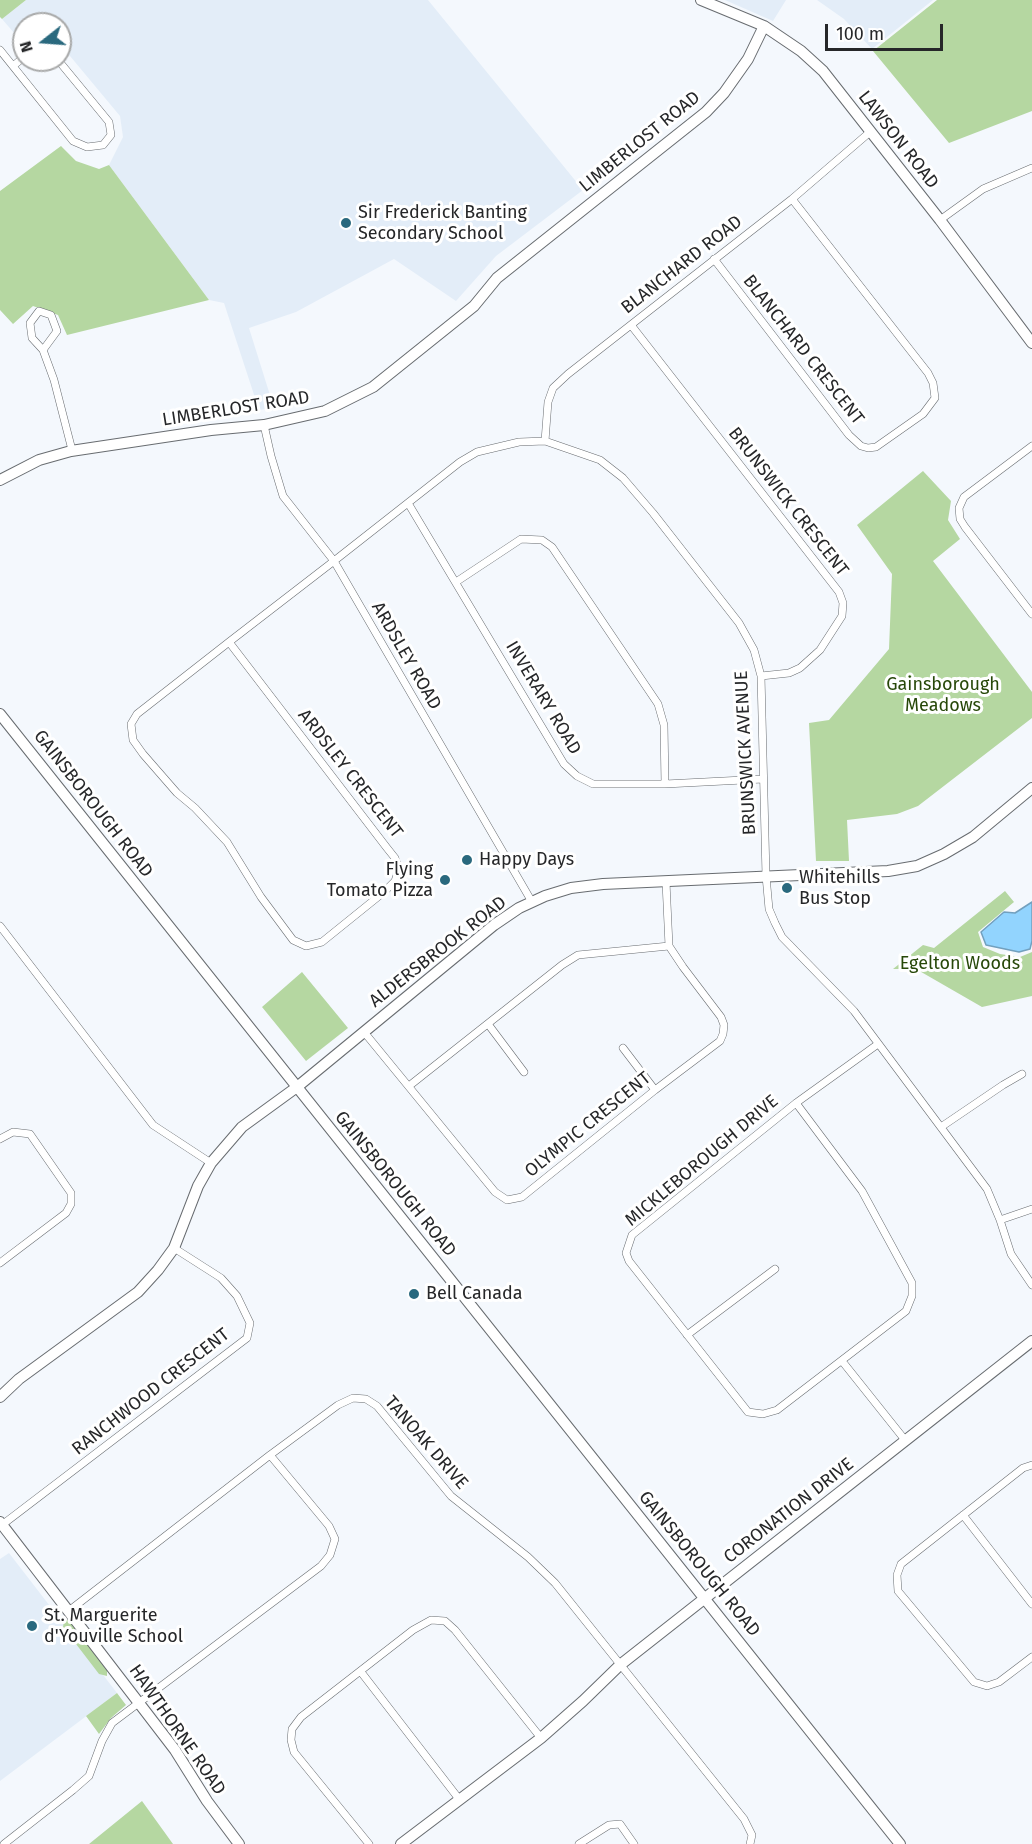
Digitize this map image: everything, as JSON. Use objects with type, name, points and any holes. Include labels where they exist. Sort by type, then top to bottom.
[{"type":"street","name":"LAWSON ROAD","points":[[702,0],[764,26],[801,51],[823,71],[940,220],[1032,343]]},
{"type":"street","name":"LIMBERLOST ROAD","points":[[0,480],[39,460],[72,450],[264,424],[325,411],[373,387],[474,306],[497,278],[706,112],[724,93],[748,59],[764,26]]},
{"type":"street","points":[[0,50],[12,65]]},
{"type":"street","points":[[18,72],[73,141],[87,147],[103,146],[111,135],[109,122],[68,72]]},
{"type":"street","name":"BLANCHARD ROAD","points":[[545,441],[548,402],[553,388],[792,199],[870,132]]},
{"type":"street","points":[[940,220],[983,189],[1032,168]]},
{"type":"street","name":"BLANCHARD CRESCENT","points":[[714,259],[842,426],[861,447],[876,447],[923,414],[935,398],[933,383],[928,373],[792,199]]},
{"type":"street","points":[[43,350],[57,331],[51,315],[39,311],[30,323],[32,338],[43,350],[54,380],[72,450]]},
{"type":"street","name":"BRUNSWICK CRESCENT","points":[[631,325],[839,592],[843,603],[842,616],[820,650],[795,671],[761,676]]},
{"type":"street","name":"ARDSLEY ROAD","points":[[264,424],[283,496],[334,561],[532,902]]},
{"type":"street","name":"BRUNSWICK AVENUE","points":[[334,561],[460,462],[477,452],[519,442],[545,441],[600,459],[623,478],[739,623],[753,650],[761,676],[766,876],[770,909],[782,937],[854,1011],[987,1189],[1011,1254],[1032,1285]]},
{"type":"street","points":[[1032,446],[964,497],[959,508],[960,519],[1032,614]]},
{"type":"street","name":"INVERARY ROAD","points":[[408,503],[564,764],[577,776],[593,784],[763,779]]},
{"type":"street","points":[[456,582],[521,539],[542,540],[552,547],[657,704],[664,725],[665,783]]},
{"type":"street","name":"ARDSLEY CRESCENT","points":[[229,642],[395,858],[399,869],[395,881],[384,892],[321,942],[306,946],[293,940],[261,897],[227,842],[195,808],[177,793],[133,741],[131,724],[137,714],[229,642],[334,561]]},
{"type":"street","name":"GAINSBOROUGH ROAD","points":[[0,714],[900,1844]]},
{"type":"street","name":"ALDERSBROOK ROAD","points":[[0,1397],[19,1379],[138,1292],[158,1270],[174,1248],[198,1186],[211,1163],[242,1127],[297,1087],[494,925],[532,902],[571,888],[603,884],[888,871],[917,866],[973,837],[1032,788]]},
{"type":"street","points":[[409,1086],[562,965],[578,955],[669,946],[666,882]]},
{"type":"street","points":[[0,926],[153,1125],[211,1163]]},
{"type":"street","name":"OLYMPIC CRESCENT","points":[[364,1032],[495,1192],[507,1200],[522,1197],[720,1041],[724,1025],[721,1017],[669,946]]},
{"type":"street","points":[[488,1024],[524,1072]]},
{"type":"street","name":"MICKLEBOROUGH DRIVE","points":[[796,1102],[861,1191],[912,1283],[912,1296],[906,1311],[777,1410],[763,1414],[748,1412],[629,1261],[626,1253],[632,1235],[796,1102],[878,1044]]},
{"type":"street","points":[[623,1048],[655,1090]]},
{"type":"street","points":[[941,1127],[1022,1074]]},
{"type":"street","points":[[0,1139],[13,1132],[30,1134],[71,1193],[66,1213],[0,1263]]},
{"type":"street","points":[[1000,1220],[1032,1209]]},
{"type":"street","name":"RANCHWOOD CRESCENT","points":[[1,1524],[247,1338],[250,1323],[237,1296],[221,1278],[174,1248]]},
{"type":"street","points":[[687,1335],[775,1269]]},
{"type":"street","name":"CORONATION DRIVE","points":[[401,1844],[540,1738],[620,1665],[1032,1341]]},
{"type":"street","points":[[842,1361],[905,1440]]},
{"type":"street","name":"TANOAK DRIVE","points":[[70,1610],[338,1405],[353,1398],[366,1399],[377,1406],[450,1496],[528,1557],[555,1583],[620,1665]]},
{"type":"street","points":[[4,1844],[89,1776],[102,1741],[112,1723],[321,1566],[330,1555],[335,1539],[329,1526],[270,1455]]},
{"type":"street","points":[[1032,1465],[1023,1468],[902,1564],[897,1575],[898,1591],[974,1682],[987,1686],[999,1682],[1032,1658]]},
{"type":"street","points":[[963,1515],[1032,1604]]},
{"type":"street","name":"HAWTHORNE ROAD","points":[[1,1524],[70,1610],[175,1750],[207,1801],[239,1844]]},
{"type":"street","points":[[369,1844],[294,1752],[291,1740],[292,1729],[301,1717],[413,1630],[431,1620],[445,1621],[455,1630],[540,1738]]},
{"type":"street","points":[[620,1665],[744,1819],[752,1835],[750,1844]]},
{"type":"street","points":[[361,1672],[459,1799]]},
{"type":"street","points":[[579,1844],[609,1824],[620,1824],[634,1844]]},
{"type":"shaded area","name":"Sir Frederick Banting Secondary School","points":[[26,0],[428,0],[583,190],[496,256],[456,301],[394,259],[296,312],[249,328],[274,408],[259,410],[224,303],[209,300],[109,165],[123,137],[120,116],[72,58],[72,12],[12,12],[12,31],[2,19]]},
{"type":"shaded area","points":[[725,0],[786,0],[773,21]]},
{"type":"shaded area","points":[[817,0],[933,0],[872,49],[844,19]]},
{"type":"shaded area","name":"St. Marguerite d'Youville School","points":[[9,1553],[117,1693],[0,1781],[0,1559]]},
{"type":"green space","points":[[0,0],[26,0],[2,19]]},
{"type":"green space","points":[[937,0],[1032,0],[1032,111],[949,143],[873,51]]},
{"type":"green space","points":[[61,146],[76,161],[99,169],[109,165],[209,300],[67,335],[58,315],[33,306],[13,324],[0,310],[0,191]]},
{"type":"green space","name":"Gainsborough Meadows","points":[[923,471],[951,501],[948,520],[960,539],[933,561],[1032,692],[1032,718],[918,806],[897,814],[847,820],[849,861],[816,861],[809,723],[829,720],[889,649],[892,574],[857,525]]},
{"type":"green space","name":"Egelton Woods","points":[[1005,891],[1014,902],[978,932],[983,947],[1000,954],[1020,957],[1032,952],[1032,996],[982,1007],[916,969],[893,969],[923,945],[934,948]]},
{"type":"green space","points":[[302,972],[348,1028],[306,1061],[262,1007]]},
{"type":"green space","points":[[69,1619],[107,1670],[107,1676],[99,1674],[63,1627],[64,1621]]},
{"type":"green space","points":[[117,1693],[126,1705],[111,1718],[99,1734],[86,1716]]},
{"type":"green space","points":[[142,1801],[173,1844],[89,1844]]},
{"type":"water","points":[[1032,902],[1030,949],[1019,952],[986,945],[981,932],[1004,912],[1015,913]]},
{"type":"place","name":"Sir Frederick Banting Secondary School","points":[[346,223]]},
{"type":"place","name":"Happy Days","points":[[467,860]]},
{"type":"place","name":"Flying Tomato Pizza","points":[[445,880]]},
{"type":"place","name":"Whitehills Bus Stop","points":[[787,888]]},
{"type":"place","name":"Bell Canada","points":[[414,1294]]},
{"type":"place","name":"St. Marguerite d'Youville School","points":[[32,1626]]}]
